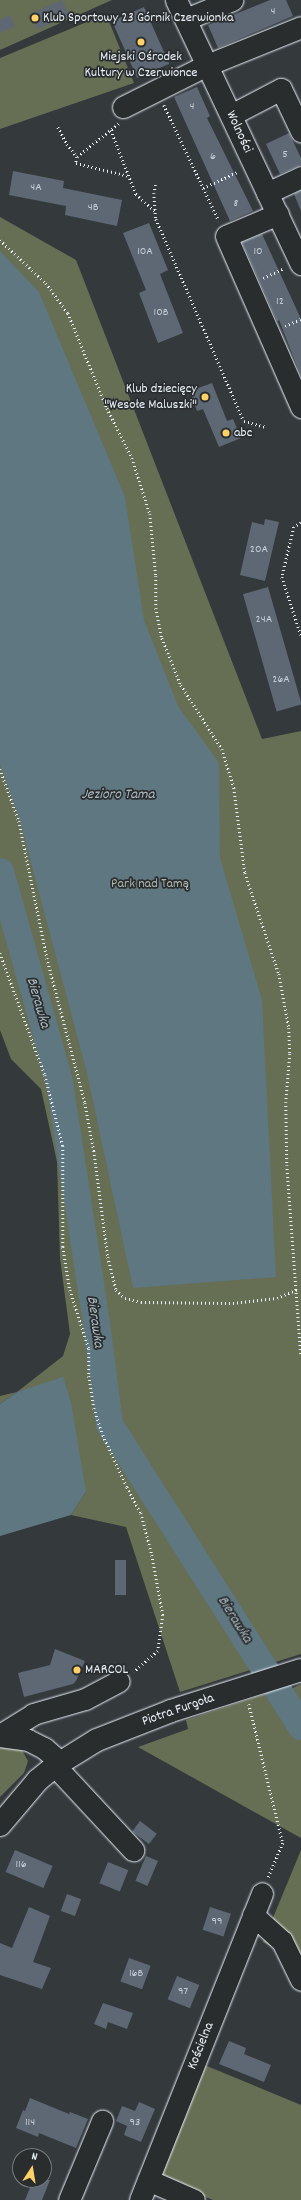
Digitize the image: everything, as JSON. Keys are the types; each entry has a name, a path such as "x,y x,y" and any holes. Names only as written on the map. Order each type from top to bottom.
{"main road":[{"name":"Piotra Furgoła","path":"0,1825 22,1797 58,1764 97,1740 171,1710 301,1670"}],"street":[{"name":"Wolności","path":"176,0 278,214 293,266"},
{"path":"186,19 232,0"},
{"path":"123,114 156,90 208,65 301,27"},
{"path":"231,115 281,89 301,131"},
{"path":"267,193 301,177"},
{"path":"278,214 226,236 248,286 295,375 301,407"},
{"path":"0,1736 33,1714 85,1699 119,1681"},
{"path":"0,1736 28,1740 44,1748 133,1850"},
{"name":"Kościelna","path":"140,2200 262,1893"},
{"path":"253,1915 282,1940 301,1980"},
{"path":"69,2200 102,2121"},
{"path":"148,2180 194,2200"}],"path":[{"path":"156,90 226,236"},
{"path":"123,114 111,130 77,157 76,163 129,176"},
{"path":"58,127 67,144 77,157"},
{"path":"111,130 136,194 156,212"},
{"path":"203,188 239,172"},
{"path":"156,185 156,219 244,421 266,427"},
{"path":"0,240 19,256 59,299 79,336 106,408 132,458 143,491 154,543 156,608 162,638 181,685 214,734 226,761 234,788 245,873 279,974 289,1028 290,1054 286,1102 287,1166 298,1289 301,1356"},
{"path":"248,286 293,266"},
{"path":"301,523 294,527 282,577 301,635"},
{"path":"0,769 19,821 47,958 85,1103 94,1151 108,1257 116,1290 125,1298 141,1302 233,1303 277,1298 298,1289"},
{"path":"0,953 45,1075 63,1146 63,1247 70,1290 89,1349 89,1376 94,1408 103,1435 141,1513 152,1555 163,1615 158,1651 126,1679 119,1681"},
{"path":"246,1687 283,1843 262,1893"}],"green space":[{"name":"Klub Sportowy 23 Górnik Czerwionka","path":"0,0 112,0 0,50"},
{"path":"106,14 134,83 0,129 0,58"},
{"name":"Park nad Tamą","path":"0,217 76,260 262,739 301,731 301,1654 180,1692 126,1527 71,1515 86,1492 17,1392 63,1356 70,1334 60,1258 57,1162 41,1089 11,1059 0,1030"},
{"path":"17,1392 0,1404 0,1396"},
{"path":"301,1684 301,1712 287,1691"},
{"path":"271,1692 301,1740 301,1838 138,1747 188,1729 186,1720"},
{"path":"0,1745 22,1750 28,1761 24,1773 0,1797"},
{"path":"301,1850 301,1962 263,1942"},
{"path":"202,2064 301,2105 301,2200 213,2200 159,2179"}],"water":[{"name":"Jezioro Tama","path":"0,251 39,292 125,497 144,620 178,706 219,763 220,858 262,1000 276,1277 133,1288 87,1073 20,821 0,764"},
{"path":"63,1377 71,1402 86,1492 71,1515 0,1536 0,1404 17,1392"}],"building":[{"path":"62,0 69,16 38,29 31,14"},
{"path":"270,0 286,0 293,16 218,48 208,25"},
{"name":"Miejski Ośrodek Kultury w Czerwionce","path":"144,7 169,64 137,78 112,21"},
{"path":"10,15 15,26 0,33 0,20"},
{"path":"197,87 210,116 207,118 253,211 230,221 174,97"},
{"path":"289,133 301,158 301,165 280,174 266,144"},
{"path":"13,171 64,181 63,188 122,200 117,226 65,215 66,206 9,195"},
{"path":"301,190 301,211 294,194"},
{"path":"149,223 168,270 160,274 183,333 158,343 139,293 146,290 123,233"},
{"path":"262,234 301,319 301,376 279,320 277,321 242,242"},
{"path":"212,383 227,421 233,419 241,438 219,447 203,409 197,411 190,391"},
{"path":"265,519 279,522 265,581 240,575 252,522 264,525"},
{"path":"268,587 301,702 301,704 277,711 243,594"},
{"path":"115,1560 126,1560 126,1595 115,1595"},
{"path":"55,1649 85,1661 76,1681 73,1684 24,1697 18,1673 50,1665"},
{"path":"140,1821 157,1834 149,1844 132,1831"},
{"path":"15,1850 53,1866 43,1888 6,1872"},
{"path":"146,1856 158,1861 147,1886 135,1881"},
{"path":"108,1862 128,1870 120,1892 99,1883"},
{"path":"67,1894 81,1899 75,1916 61,1911"},
{"path":"29,1907 50,1916 33,1962 51,1968 42,1989 0,1975 0,1943 12,1948"},
{"path":"210,1907 231,1914 224,1937 203,1930"},
{"path":"129,1958 151,1966 142,1989 120,1981"},
{"path":"177,1976 199,1985 190,2008 168,1999"},
{"path":"103,2003 133,2013 127,2029 108,2022 106,2029 94,2024"},
{"path":"229,2041 246,2048 244,2054 271,2065 264,2082 219,2064"},
{"path":"30,2098 69,2114 70,2112 88,2119 76,2148 39,2133 38,2137 16,2128 23,2110 25,2111"},
{"path":"139,2102 155,2109 141,2142 124,2135 127,2126 116,2121 122,2106 135,2111"},
{"path":"30,2188 47,2188 42,2200 25,2200"}],"waterway":[{"name":"Bierawka","path":"0,871 59,1081 96,1322 109,1424 301,1726"}],"place":[{"name":"Klub Sportowy 23 Górnik Czerwionka","path":"35,18"},
{"name":"Miejski Ośrodek Kultury w Czerwionce","path":"141,42"},
{"name":"Klub dziecięcy \"Wesołe Maluszki\"","path":"205,397"},
{"name":"abc","path":"226,433"},
{"name":"MARCOL","path":"77,1670"}]}
